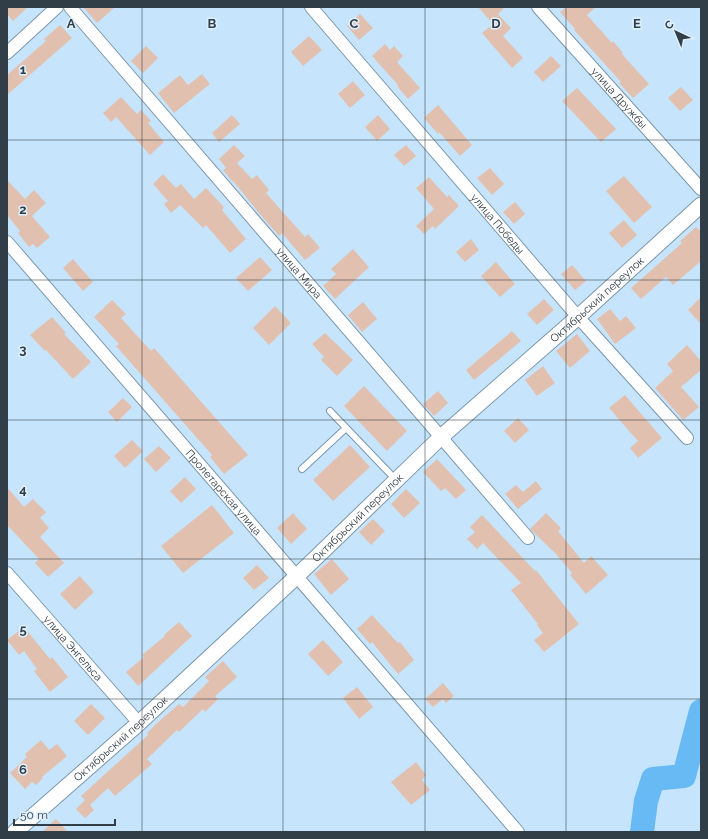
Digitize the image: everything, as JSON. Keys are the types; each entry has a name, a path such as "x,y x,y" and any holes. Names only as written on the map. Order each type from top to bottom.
{"street":[{"path":"7,53 57,7"},
{"name":"улица Мира","path":"70,7 528,538"},
{"name":"улица Победы","path":"311,7 578,316 687,438"},
{"name":"улица Дружбы","path":"538,7 701,189"},
{"name":"Октябрьский переулок","path":"15,832 139,723 297,576 440,437 578,316 701,204"},
{"name":"Пролетарская улица","path":"7,242 518,832"},
{"name":"улица Энгельса","path":"7,573 139,723"}],"lane":[{"path":"330,411 396,480"},
{"path":"302,469 346,428"}],"building":[{"path":"7,7 28,7 13,21 7,14"},
{"path":"83,7 115,7 97,23"},
{"path":"478,7 505,7 498,14 511,28 503,36 523,58 512,68 482,33 493,24"},
{"path":"566,7 596,7 587,15 612,43 613,41 623,53 622,54 649,84 633,98 619,83 621,82 574,30 575,29 560,12"},
{"path":"360,14 373,28 359,40 347,26"},
{"path":"60,25 72,38 7,95 7,75 46,41 44,39"},
{"path":"309,36 322,50 303,66 291,52"},
{"path":"385,44 390,50 394,46 403,56 397,62 420,88 408,99 397,86 398,85 372,56"},
{"path":"146,46 158,58 143,73 131,61"},
{"path":"551,56 561,66 543,82 534,72"},
{"path":"202,74 210,84 174,113 158,93 180,75 188,85"},
{"path":"353,81 365,95 350,108 338,94"},
{"path":"681,87 693,100 680,111 668,98"},
{"path":"577,88 616,129 601,142 562,101"},
{"path":"121,97 137,114 141,110 151,121 148,123 164,142 150,155 116,117 111,122 103,113"},
{"path":"438,105 472,145 460,156 439,132 438,134 424,118"},
{"path":"232,115 240,124 219,142 212,133"},
{"path":"378,115 390,129 377,141 365,127"},
{"path":"234,145 245,156 237,163 252,179 257,175 269,190 266,193 305,237 308,234 320,248 305,260 282,233 279,236 223,170 226,168 219,159"},
{"path":"406,145 416,156 404,166 394,155"},
{"path":"490,168 504,184 492,195 477,178"},
{"path":"163,174 176,188 181,184 194,199 206,188 224,207 222,210 246,239 230,253 206,225 203,228 180,205 171,213 164,204 168,201 153,184"},
{"path":"624,176 652,207 634,223 606,191"},
{"path":"429,177 447,197 449,195 459,206 435,229 433,226 424,234 416,226 434,209 416,188"},
{"path":"7,180 25,199 34,190 46,203 32,216 50,237 37,248 33,244 29,247 18,233 20,231 7,215"},
{"path":"515,202 525,214 514,224 503,212"},
{"path":"624,220 637,235 622,248 609,233"},
{"path":"696,227 701,232 701,261 673,285 666,277 641,299 631,288 682,243 680,241"},
{"path":"471,239 479,250 465,262 456,252"},
{"path":"353,249 369,267 335,299 323,286 336,274 331,269"},
{"path":"260,257 272,270 248,291 236,278"},
{"path":"73,259 93,282 83,291 63,268"},
{"path":"496,262 515,284 500,297 481,276"},
{"path":"572,265 586,281 575,290 561,274"},
{"path":"701,297 701,324 688,310"},
{"path":"544,299 554,310 537,325 527,314"},
{"path":"112,300 126,314 121,318 151,351 154,348 248,455 224,474 210,457 212,455 116,346 119,344 94,317"},
{"path":"363,302 377,319 362,332 348,315"},
{"path":"275,306 291,323 269,345 253,328"},
{"path":"610,309 620,321 626,316 636,328 615,344 597,319"},
{"path":"52,317 66,333 64,334 91,362 73,379 30,335"},
{"path":"512,331 521,341 474,380 466,370"},
{"path":"325,333 353,360 337,376 321,360 324,357 312,344"},
{"path":"577,334 590,351 570,368 556,351"},
{"path":"687,345 701,361 701,370 681,387 699,407 683,420 655,388 673,371 667,364"},
{"path":"543,366 555,383 537,396 525,380"},
{"path":"364,386 407,431 387,451 344,406"},
{"path":"438,391 448,403 434,416 423,404"},
{"path":"625,395 662,438 638,458 630,448 638,441 609,408"},
{"path":"123,398 132,407 117,422 108,412"},
{"path":"518,418 529,430 515,443 504,431"},
{"path":"132,440 143,451 125,468 114,456"},
{"path":"350,445 370,467 333,501 313,480"},
{"path":"159,446 171,458 156,472 144,459"},
{"path":"437,459 466,490 456,499 445,488 441,491 423,472"},
{"path":"185,477 196,489 181,503 170,491"},
{"path":"536,481 542,489 518,509 505,494 516,485 523,492"},
{"path":"7,487 24,507 33,499 46,512 40,518 49,528 40,537 64,563 48,577 35,563 39,559 7,525"},
{"path":"406,489 420,503 404,518 391,504"},
{"path":"212,505 234,533 183,573 161,546"},
{"path":"293,513 307,529 291,544 277,528"},
{"path":"546,513 561,528 558,531 584,563 591,556 608,575 586,594 570,575 572,573 555,553 530,529"},
{"path":"482,515 535,571 536,570 579,624 544,652 534,640 543,633 537,625 538,624 511,590 521,583 483,543 477,549 467,539 475,532 470,527"},
{"path":"373,519 385,531 371,545 359,532"},
{"path":"332,559 349,579 331,595 314,574"},
{"path":"257,565 269,578 254,590 243,578"},
{"path":"80,576 94,592 75,610 60,594"},
{"path":"372,615 398,643 400,642 414,660 398,674 372,642 370,644 357,629"},
{"path":"179,622 192,636 138,686 126,672 144,657 142,655"},
{"path":"24,627 50,659 52,657 68,677 50,692 34,671 37,669 24,651 19,655 7,640"},
{"path":"323,640 343,662 328,676 308,654"},
{"path":"223,661 237,677 215,696 218,699 205,712 203,709 179,732 177,730 147,759 152,764 115,796 108,788 90,805 94,810 85,818 76,809 85,800 81,796 148,735 147,733 156,724 179,704 183,707 209,681 205,677"},
{"path":"443,683 454,696 446,703 443,699 433,707 425,699"},
{"path":"357,687 373,707 359,719 343,698"},
{"path":"91,704 105,718 88,735 74,721"},
{"path":"41,740 49,750 57,744 67,756 42,777 43,778 36,785 32,782 25,789 10,773 27,757 25,754"},
{"path":"416,762 426,775 422,780 430,790 411,805 391,782"},
{"path":"56,819 68,832 42,832"}],"waterway":[{"path":"642,832 646,801 653,779 684,776 701,711"}]}
